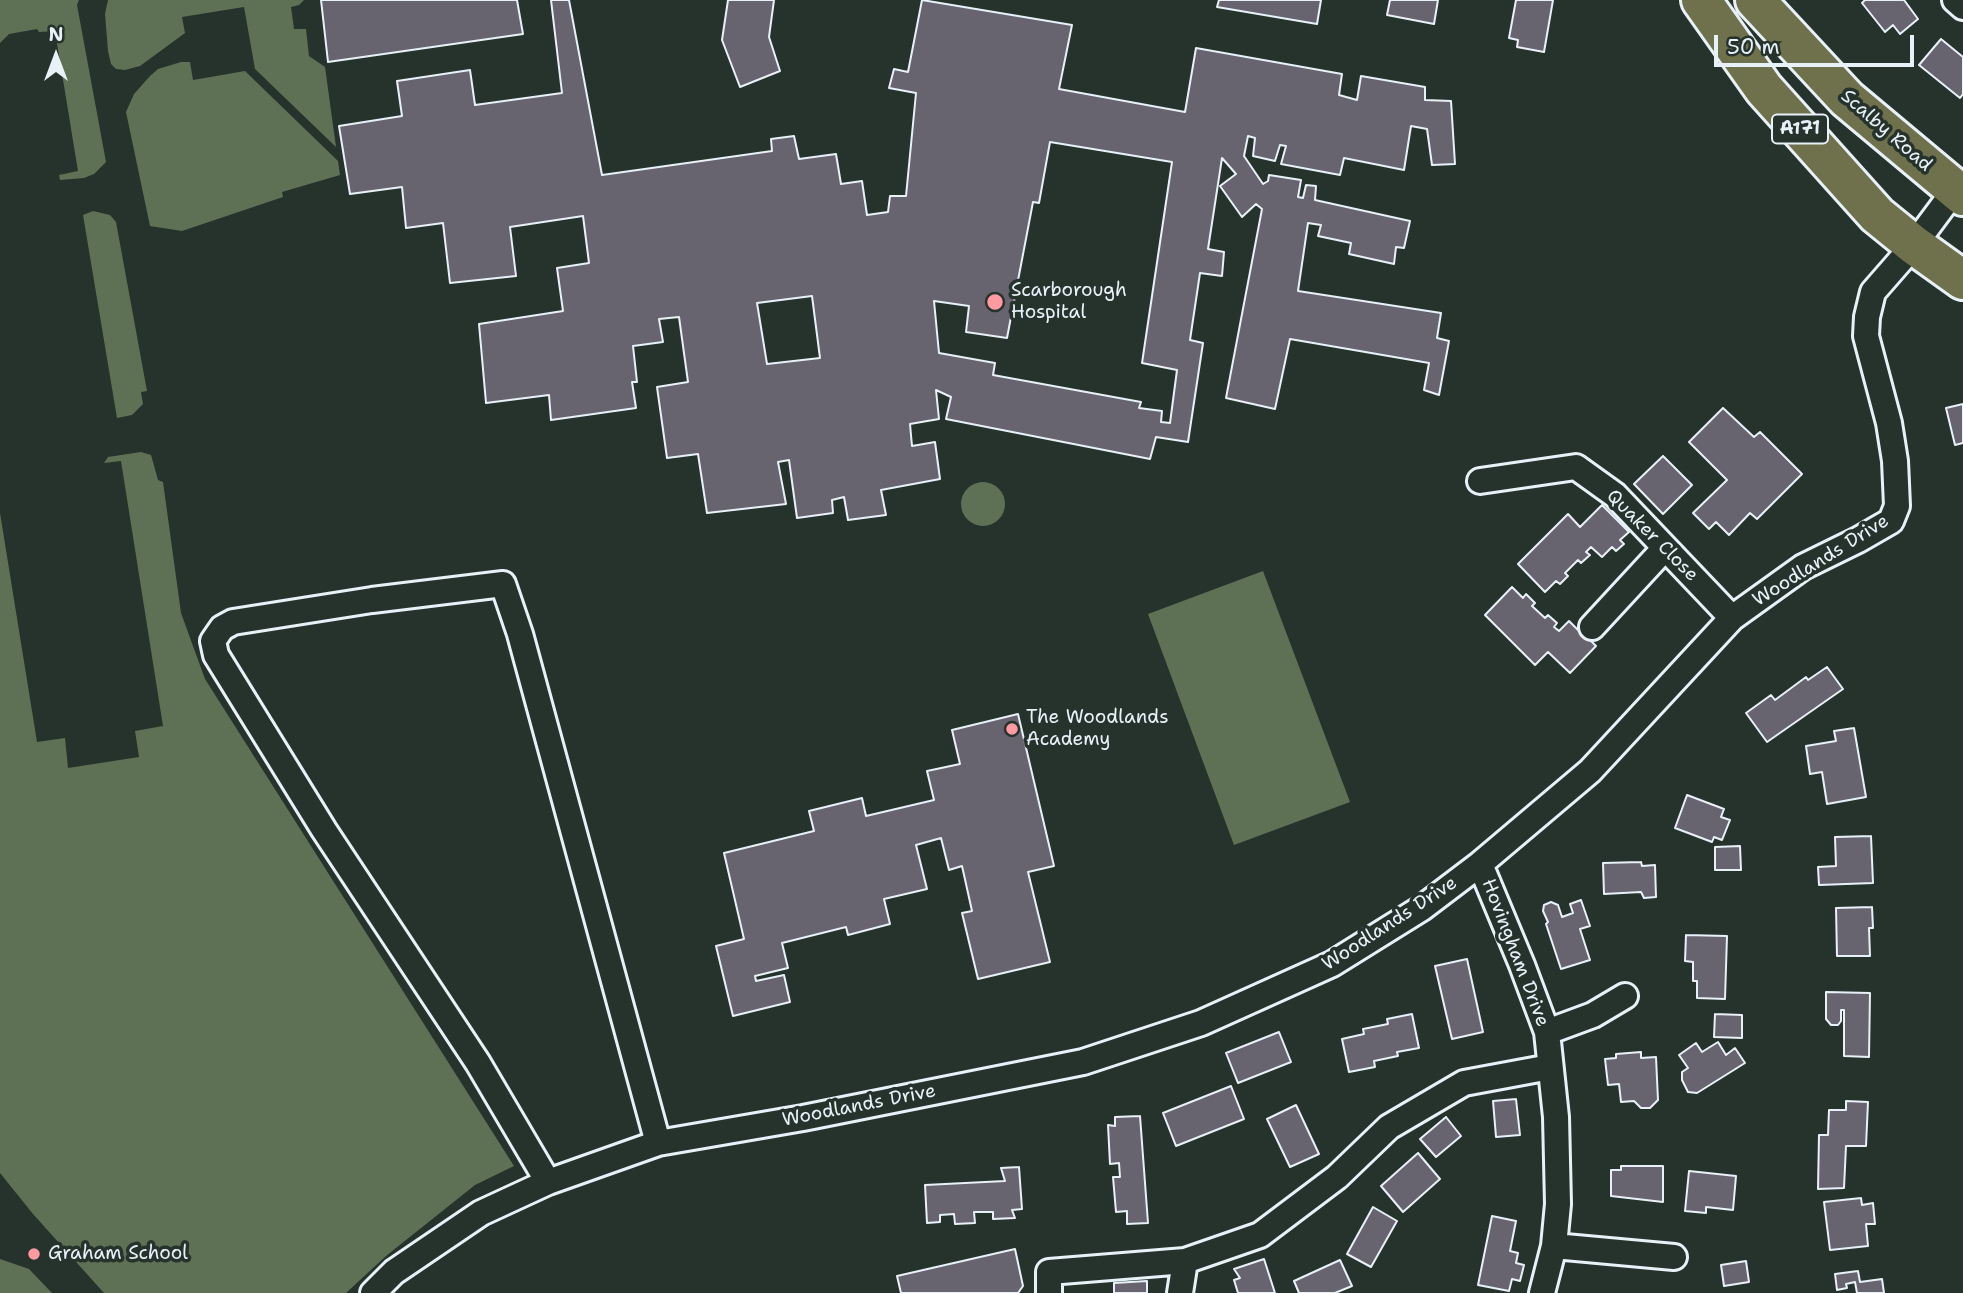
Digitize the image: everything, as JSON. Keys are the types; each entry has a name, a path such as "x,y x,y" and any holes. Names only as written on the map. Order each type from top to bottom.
{"highway":[{"name":"A171","path":"1701,0 1764,89 1877,215 1963,280"},
{"name":"Scalby Road","path":"1755,0 1847,99 1959,193"}],"street":[{"path":"1955,0 1963,7"},
{"name":"Woodlands Drive","path":"373,1293 394,1272 481,1213 548,1182 658,1143 803,1118 1083,1062 1200,1023 1332,964 1422,908 1480,864 1590,771 1732,618 1804,567 1891,521 1897,506 1895,461 1889,423 1866,336 1867,317 1873,292 1959,193"},
{"name":"Quaker Close","path":"1480,481 1576,467 1615,495 1732,618"},
{"path":"1592,626 1665,548"},
{"path":"548,1182 478,1063 324,830 216,655 213,641 222,628 251,618 503,584 520,634 658,1143"},
{"name":"Hovingham Drive","path":"1480,864 1547,1032 1556,1117 1558,1192 1553,1246 1542,1293"},
{"path":"1547,1032 1593,1015 1625,996"},
{"path":"1049,1293 1049,1272 1185,1261 1260,1235 1337,1177 1389,1127 1464,1083 1550,1067"},
{"path":"1553,1246 1674,1257"},
{"path":"1180,1293 1185,1261"}],"green space":[{"path":"0,0 79,0 77,5 106,162 94,174 84,178 60,180 59,175 78,171 55,31 39,32 37,29 9,34 0,43"},
{"path":"108,0 304,0 291,7 294,29 306,29 309,56 325,67 336,147 255,69 244,7 182,17 185,33 140,66 125,70 116,69 111,64 105,14"},
{"path":"190,62 193,80 245,71 338,161 340,175 282,192 283,197 182,231 150,226 126,112 134,94 150,76 158,69"},
{"path":"93,211 110,215 116,222 147,391 141,392 143,404 132,415 117,418 83,215"},
{"path":"141,452 151,455 158,480 163,482 181,613 205,679 514,1166 475,1185 386,1256 346,1293 104,1293 0,1173 0,513 37,742 65,738 68,768 139,757 135,731 163,726 121,461 104,463 108,457"},
{"path":"983,482 999,488 1005,504 999,520 983,526 967,520 961,504 967,488"},
{"path":"1263,571 1350,802 1234,845 1148,614"},
{"path":"0,1259 29,1269 52,1293 0,1293"}],"building":[{"path":"321,0 517,0 523,34 328,62"},
{"path":"551,0 569,0 602,175 772,151 771,139 794,136 799,159 836,154 841,184 862,181 867,215 888,212 890,196 906,196 916,93 889,88 894,69 908,72 922,0 1072,25 1059,89 1185,112 1196,48 1342,74 1339,95 1357,100 1361,76 1425,87 1425,100 1451,101 1455,164 1432,165 1427,129 1411,126 1404,170 1344,158 1340,175 1281,164 1286,146 1280,145 1275,161 1253,156 1255,138 1248,136 1244,156 1263,184 1268,181 1269,175 1301,180 1298,197 1303,198 1306,185 1316,186 1315,200 1410,221 1404,248 1396,247 1394,264 1349,254 1351,243 1318,236 1321,225 1308,223 1298,291 1441,313 1437,338 1449,341 1439,395 1424,390 1429,363 1290,339 1275,409 1226,398 1262,209 1256,204 1242,217 1220,186 1236,174 1222,158 1208,249 1224,252 1222,276 1200,273 1190,340 1203,343 1188,442 1156,437 1150,459 946,419 951,397 936,390 939,419 910,424 912,446 935,442 940,479 881,490 886,515 848,520 844,497 832,500 833,513 797,518 789,460 778,462 786,504 707,513 698,454 667,458 657,387 688,382 679,317 659,319 663,342 633,346 637,382 632,382 636,408 551,420 549,395 486,403 479,324 563,311 557,268 589,263 583,216 510,227 516,276 450,283 443,223 406,228 402,187 350,194 339,126 402,116 397,81 470,70 475,105 562,93","holes":["1050,142 1172,162 1142,363 1177,370 1170,423 1161,422 1162,411 1139,408 1141,402 993,375 995,363 939,353 934,301 969,306 966,332 1007,338 1033,202 1039,203","812,296 820,358 767,364 757,303"]},
{"path":"728,0 774,0 769,37 780,71 740,87 722,40"},
{"path":"1219,0 1321,0 1317,24 1217,7"},
{"path":"1390,0 1438,0 1434,24 1387,15"},
{"path":"1516,0 1553,0 1544,52 1517,47 1518,40 1509,38"},
{"path":"1865,0 1904,0 1918,19 1900,34 1893,25 1885,32 1862,3"},
{"path":"1941,39 1963,57 1963,94 1960,98 1919,65"},
{"path":"1963,404 1963,443 1955,445 1946,408"},
{"path":"1723,408 1754,437 1760,432 1802,474 1757,519 1750,513 1729,535 1716,522 1709,529 1693,513 1727,480 1689,442"},
{"path":"1663,456 1692,485 1663,514 1634,484"},
{"path":"1602,505 1629,532 1620,540 1624,544 1616,551 1612,547 1602,557 1591,547 1586,552 1590,555 1581,563 1578,560 1565,573 1568,576 1560,584 1556,581 1545,592 1518,564 1568,514 1580,527"},
{"path":"1512,587 1523,598 1526,594 1535,603 1532,606 1545,618 1548,615 1557,623 1554,627 1559,631 1569,621 1579,631 1583,627 1596,646 1570,673 1548,652 1535,665 1485,615"},
{"path":"1827,667 1843,689 1767,742 1746,713 1771,695 1775,700 1806,677 1808,680"},
{"path":"1018,714 1054,866 1028,872 1050,962 978,979 962,913 972,911 962,866 949,870 941,838 916,845 927,889 884,899 890,924 848,935 846,927 782,943 788,968 755,976 756,981 784,975 790,1002 733,1016 716,946 744,939 724,853 814,831 809,811 862,798 866,816 934,800 927,771 960,764 952,730"},
{"path":"1854,728 1866,797 1827,804 1822,772 1810,774 1806,746 1836,741 1834,731"},
{"path":"1687,795 1724,809 1721,817 1730,820 1722,840 1714,837 1712,842 1675,828"},
{"path":"1871,836 1873,883 1819,885 1818,867 1836,866 1835,837"},
{"path":"1740,846 1741,870 1715,870 1715,847"},
{"path":"1641,862 1642,866 1655,865 1656,897 1644,898 1641,892 1604,894 1603,863"},
{"path":"1581,900 1590,926 1580,929 1590,960 1561,969 1546,924 1548,922 1543,911 1544,905 1551,902 1558,905 1562,917 1573,913 1570,904"},
{"path":"1872,907 1873,928 1869,928 1870,956 1837,956 1836,908"},
{"path":"1686,935 1727,936 1725,999 1697,998 1693,962 1685,961"},
{"path":"1467,959 1483,1032 1452,1039 1435,966"},
{"path":"1826,992 1870,993 1869,1057 1844,1056 1844,1010 1841,1010 1841,1021 1838,1025 1831,1025 1826,1019"},
{"path":"1412,1014 1419,1048 1397,1052 1398,1056 1374,1061 1375,1067 1349,1072 1342,1039 1364,1034 1363,1029 1388,1024 1387,1019"},
{"path":"1715,1014 1742,1015 1742,1038 1714,1037"},
{"path":"1279,1032 1291,1062 1238,1083 1226,1053"},
{"path":"1718,1042 1726,1055 1735,1048 1745,1063 1697,1093 1688,1092 1682,1080 1682,1072 1688,1068 1679,1055 1696,1043 1702,1052"},
{"path":"1641,1052 1641,1058 1656,1057 1658,1100 1650,1108 1641,1108 1634,1101 1621,1102 1619,1084 1608,1085 1605,1059 1616,1058 1616,1054"},
{"path":"1231,1086 1244,1119 1176,1146 1163,1113"},
{"path":"1516,1099 1520,1135 1496,1137 1493,1101"},
{"path":"1846,1101 1868,1102 1866,1146 1846,1146 1844,1188 1818,1189 1819,1135 1828,1135 1829,1110 1846,1110"},
{"path":"1296,1105 1319,1154 1290,1167 1267,1119"},
{"path":"1140,1116 1148,1223 1127,1224 1127,1211 1116,1212 1113,1177 1120,1177 1119,1163 1110,1164 1108,1125 1115,1126 1115,1117"},
{"path":"1446,1117 1461,1136 1436,1157 1420,1139"},
{"path":"1418,1153 1440,1179 1403,1212 1381,1186"},
{"path":"1621,1166 1663,1166 1663,1202 1611,1196 1611,1170 1621,1170"},
{"path":"1019,1167 1022,1209 1012,1210 1015,1218 993,1219 993,1212 974,1212 975,1223 955,1224 954,1214 940,1215 940,1222 927,1223 925,1185 1005,1181 1001,1168"},
{"path":"1689,1171 1736,1176 1733,1210 1706,1207 1706,1213 1685,1211"},
{"path":"1861,1198 1862,1205 1873,1203 1875,1224 1866,1224 1868,1246 1830,1250 1824,1202"},
{"path":"1373,1207 1397,1221 1371,1267 1347,1254"},
{"path":"1492,1216 1516,1221 1510,1251 1518,1253 1516,1263 1524,1265 1520,1281 1512,1279 1509,1291 1478,1285"},
{"path":"1015,1249 1023,1286 1018,1293 901,1293 897,1276"},
{"path":"1264,1259 1275,1293 1238,1293 1234,1280 1240,1278 1234,1269"},
{"path":"1340,1260 1352,1286 1335,1293 1299,1293 1294,1281"},
{"path":"1746,1261 1749,1282 1724,1286 1721,1265"},
{"path":"1858,1271 1860,1282 1882,1279 1884,1293 1857,1293 1855,1282 1846,1284 1847,1288 1837,1290 1835,1274"},
{"path":"1147,1281 1147,1293 1114,1293 1114,1283"}],"place":[{"name":"Scarborough Hospital","path":"995,302"},
{"name":"The Woodlands Academy","path":"1012,729"},
{"name":"Graham School","path":"34,1254"}]}
